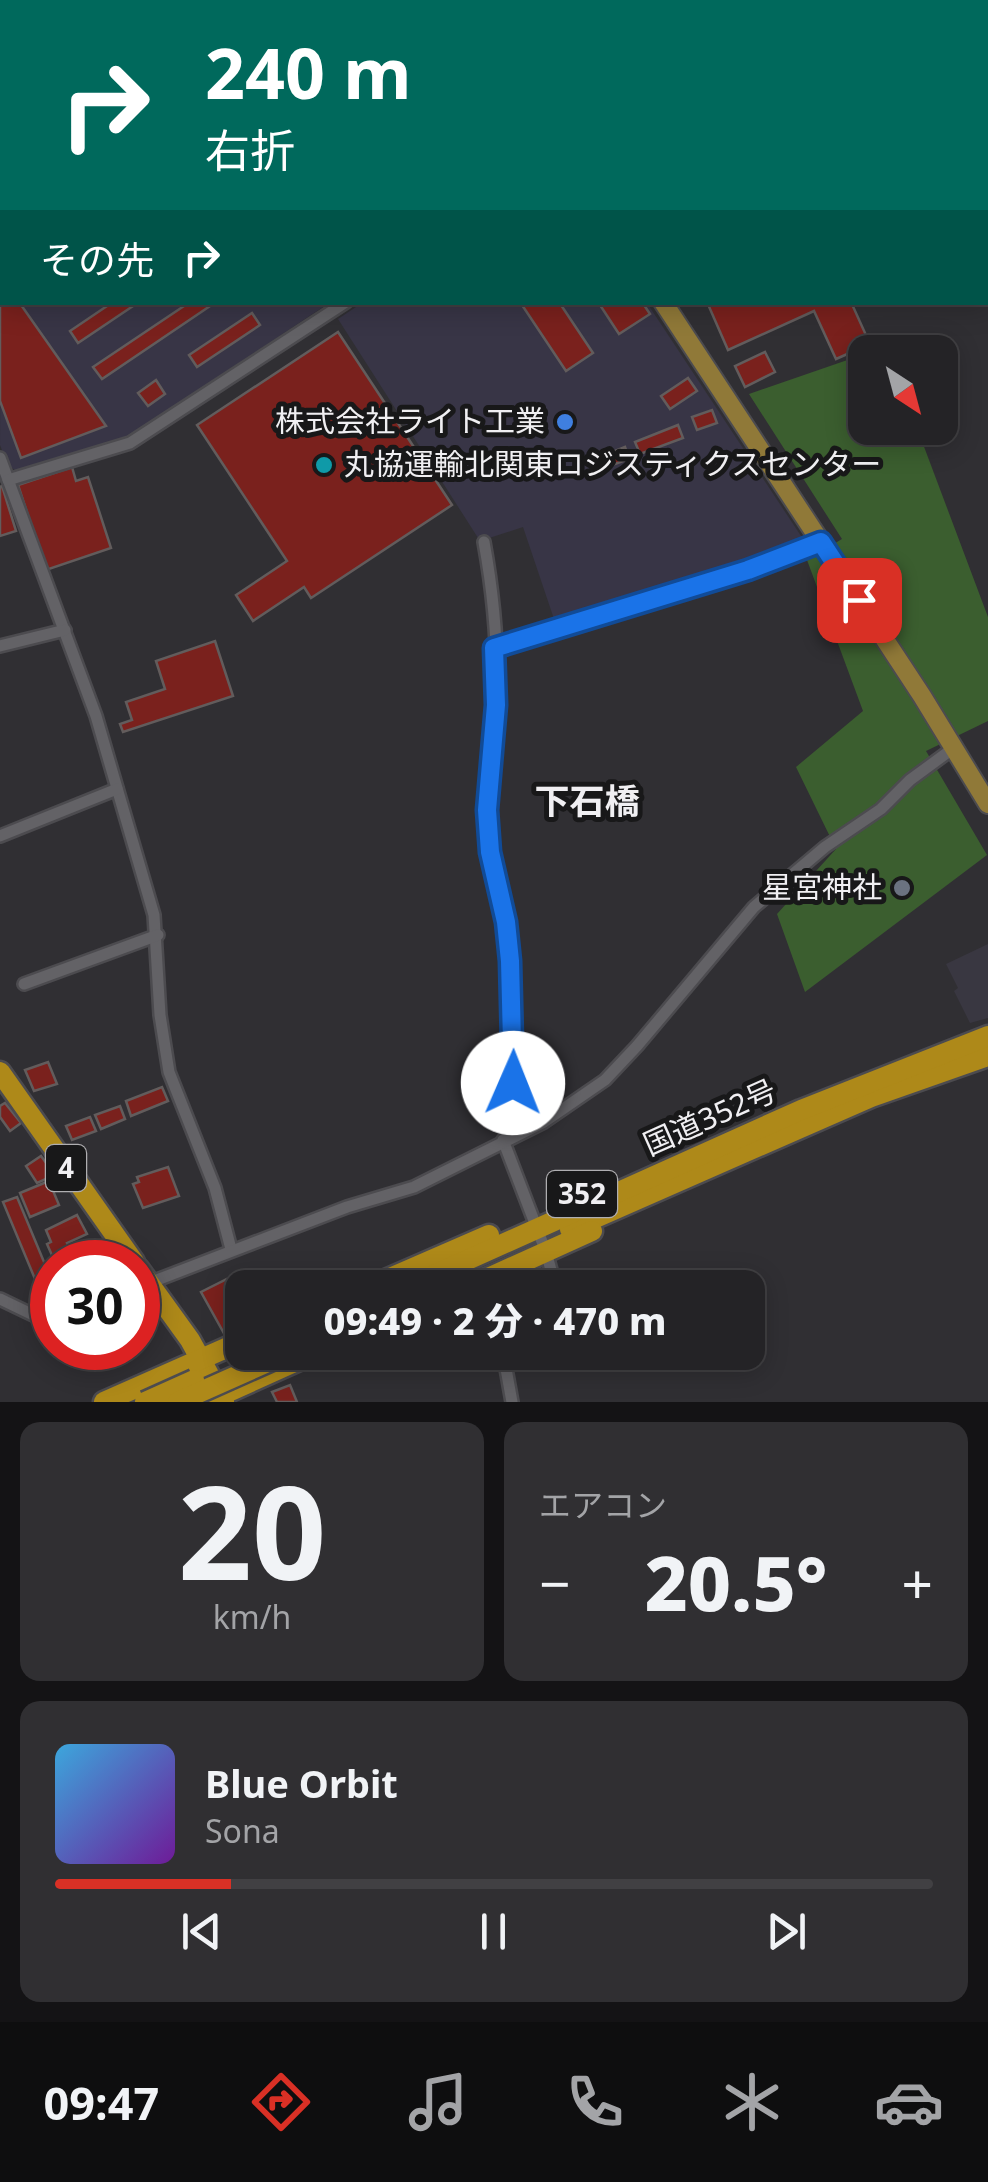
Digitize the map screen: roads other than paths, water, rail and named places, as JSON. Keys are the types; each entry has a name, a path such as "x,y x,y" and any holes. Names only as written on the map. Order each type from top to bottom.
{"highway":[{"name":"国道352号","path":"805,1117 988,1036"},
{"name":"国道352号","path":"868,1090 988,1056"},
{"name":"4","path":"0,1072 115,1240"},
{"name":"352","path":"425,1270 711,1177 805,1117"},
{"name":"352","path":"472,1270 706,1139 805,1117"},
{"name":"352","path":"450,1270 539,1235"},
{"name":"352","path":"491,1270 539,1235"},
{"name":"4","path":"160,1303 202,1358 217,1400"},
{"path":"104,1402 225,1348"},
{"path":"145,1402 225,1366"},
{"path":"178,1402 250,1370"},
{"path":"217,1400 280,1370"}],"main road":[{"path":"665,305 955,747 988,804"}],"street":[{"path":"8,480 130,442 341,305"},
{"path":"0,458 96,716 158,935 160,1015 169,1072 215,1188 232,1249"},
{"path":"484,542 494,596 496,705 487,810 490,852 506,922 514,1056 507,1138 550,1270"},
{"path":"494,648 748,570 821,542"},
{"path":"0,646 65,630"},
{"path":"160,1274 414,1187 544,1122 605,1080 754,907 826,847 881,810 910,780 955,747"},
{"path":"0,836 117,789"},
{"path":"24,984 158,935"},
{"path":"0,1299 30,1313"},
{"path":"506,1370 512,1402"}],"place":[{"name":"株式会社ライト工業","path":"565,422"},
{"name":"丸協運輸北関東ロジスティクスセンター","path":"324,465"},
{"name":"星宮神社","path":"902,888"}],"district":[{"name":"下石橋","path":"587,802"}]}
